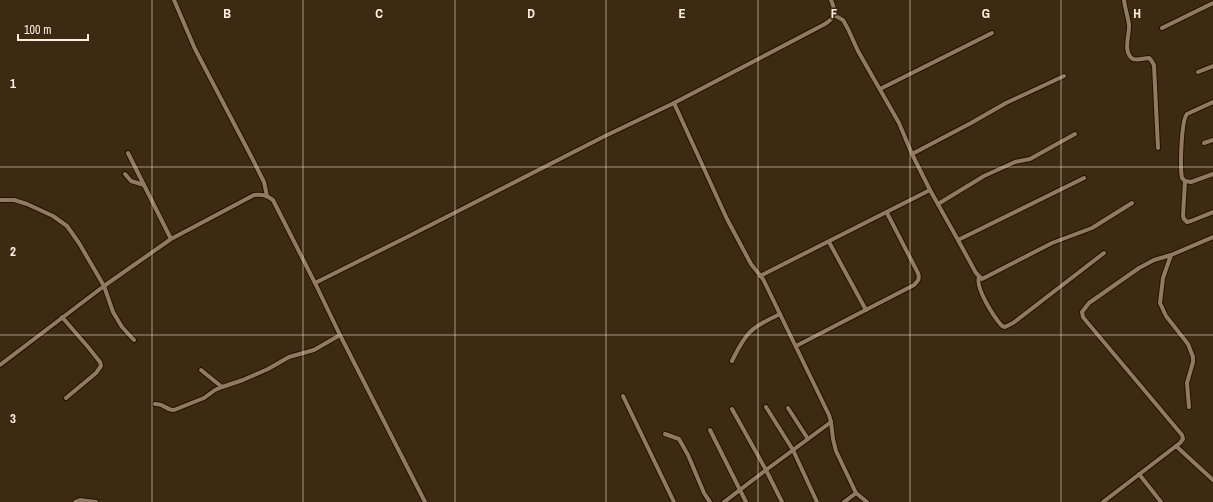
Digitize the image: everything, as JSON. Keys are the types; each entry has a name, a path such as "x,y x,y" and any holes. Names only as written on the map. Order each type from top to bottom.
{"street":[{"path":"174,0 195,49 264,182 267,196"},
{"path":"315,283 411,236 605,136 674,103 825,24 830,21 834,15 831,0"},
{"path":"1124,0 1130,27 1127,37 1127,47 1130,56 1136,60 1149,58 1152,60 1154,65 1158,148"},
{"path":"1162,28 1213,4"},
{"path":"834,15 843,20 858,51 899,123 912,154 930,190 978,277 977,282 987,305 1002,326 1006,327 1013,323 1104,253"},
{"path":"880,89 992,33"},
{"path":"1198,72 1213,66"},
{"path":"912,154 1006,103 1064,76"},
{"path":"1213,102 1187,114 1184,117 1181,135 1181,174 1185,181 1184,220 1187,222 1192,221 1213,212"},
{"path":"674,103 727,219 780,314 829,415 832,422 833,439 836,452 856,493 867,502"},
{"path":"938,204 984,176 1015,162 1030,159 1075,134"},
{"path":"1204,144 1213,140"},
{"path":"128,153 172,240"},
{"path":"125,174 131,180 144,185"},
{"path":"1185,181 1190,182 1213,174"},
{"path":"958,240 1084,178"},
{"path":"760,276 930,190"},
{"path":"0,365 104,286 172,240 254,195 262,194 273,200 277,207 425,502"},
{"path":"0,200 14,200 27,204 53,216 67,226 79,243 104,286 113,312 122,327 134,340"},
{"path":"978,277 982,279 985,278 1052,243 1092,228 1132,203"},
{"path":"796,346 918,282 918,273 887,213"},
{"path":"1103,502 1183,439 1083,317 1082,312 1089,303 1139,268 1154,260 1171,255 1213,237"},
{"path":"829,242 866,310"},
{"path":"1171,255 1163,278 1160,303 1166,316 1188,344 1193,357 1187,383 1189,407"},
{"path":"732,361 741,343 750,332 759,325 780,314"},
{"path":"62,317 102,366 96,373 66,398"},
{"path":"155,404 163,404 169,410 174,410 204,398 215,390 268,369 290,357 314,350 340,335"},
{"path":"201,370 222,387"},
{"path":"623,396 674,502"},
{"path":"766,407 793,450 817,502"},
{"path":"788,408 808,439"},
{"path":"732,409 782,502"},
{"path":"724,502 832,422"},
{"path":"710,430 746,502"},
{"path":"665,434 679,439 688,455 704,493 710,502"},
{"path":"1176,446 1213,480"},
{"path":"1139,474 1161,502"},
{"path":"844,502 856,493"},
{"path":"75,502 80,500 96,502"}]}
